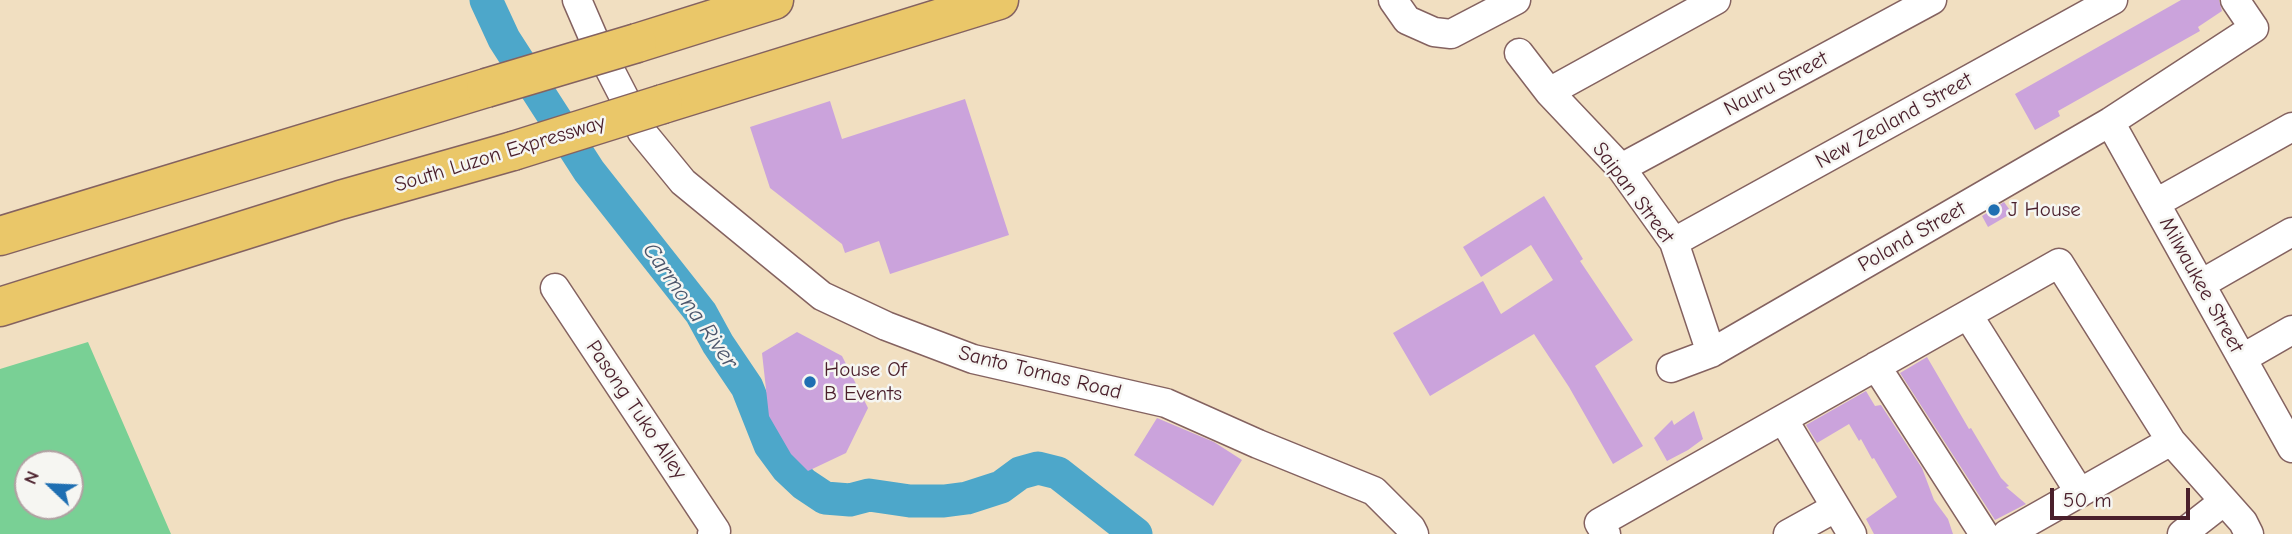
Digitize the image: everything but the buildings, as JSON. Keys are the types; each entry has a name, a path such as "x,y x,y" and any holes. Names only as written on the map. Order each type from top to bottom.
{"highway":[{"path":"0,236 774,0"},
{"name":"South Luzon Expressway","path":"0,307 340,200 513,151 999,0"}],"street":[{"name":"Santo Tomas Road","path":"577,0 642,132 683,182 822,296 886,326 973,359 1166,403 1374,491 1411,527 1414,534"},
{"path":"1393,0 1407,20 1434,32 1451,34 1516,0"},
{"path":"1549,92 1716,0"},
{"name":"Nauru Street","path":"1620,169 1932,0"},
{"name":"New Zealand Street","path":"1674,242 2113,0"},
{"name":"Poland Street","path":"1671,368 1711,353 2110,122 2254,28 2235,0"},
{"name":"Saipan Street","path":"1519,53 1549,92 1620,169 1674,242 1711,353"},
{"name":"Milwaukee Street","path":"2110,122 2290,439"},
{"path":"2155,203 2292,127"},
{"path":"2202,284 2292,232"},
{"path":"1606,534 1599,523 2059,263 2171,441 2242,522 2249,534"},
{"name":"Pasong Tuko Alley","path":"555,288 716,533"},
{"path":"1968,315 2080,493"},
{"path":"2243,358 2292,330"},
{"path":"1876,366 1984,534"},
{"path":"1783,419 1852,534"},
{"path":"2007,534 2171,441"},
{"path":"2182,534 2223,502"},
{"path":"1788,534 1835,508"}],"green space":[{"path":"88,342 171,534 0,534 0,369"}],"waterway":[{"name":"Carmona River","path":"486,0 504,39 589,171 701,313 747,387 770,445 787,468 804,484 825,498 850,500 869,495 910,501 944,501 967,498 1001,487 1020,473 1038,468 1058,473 1136,534"}],"place":[{"name":"J House","path":"1994,210"},
{"name":"House Of B Events","path":"810,382"}]}
